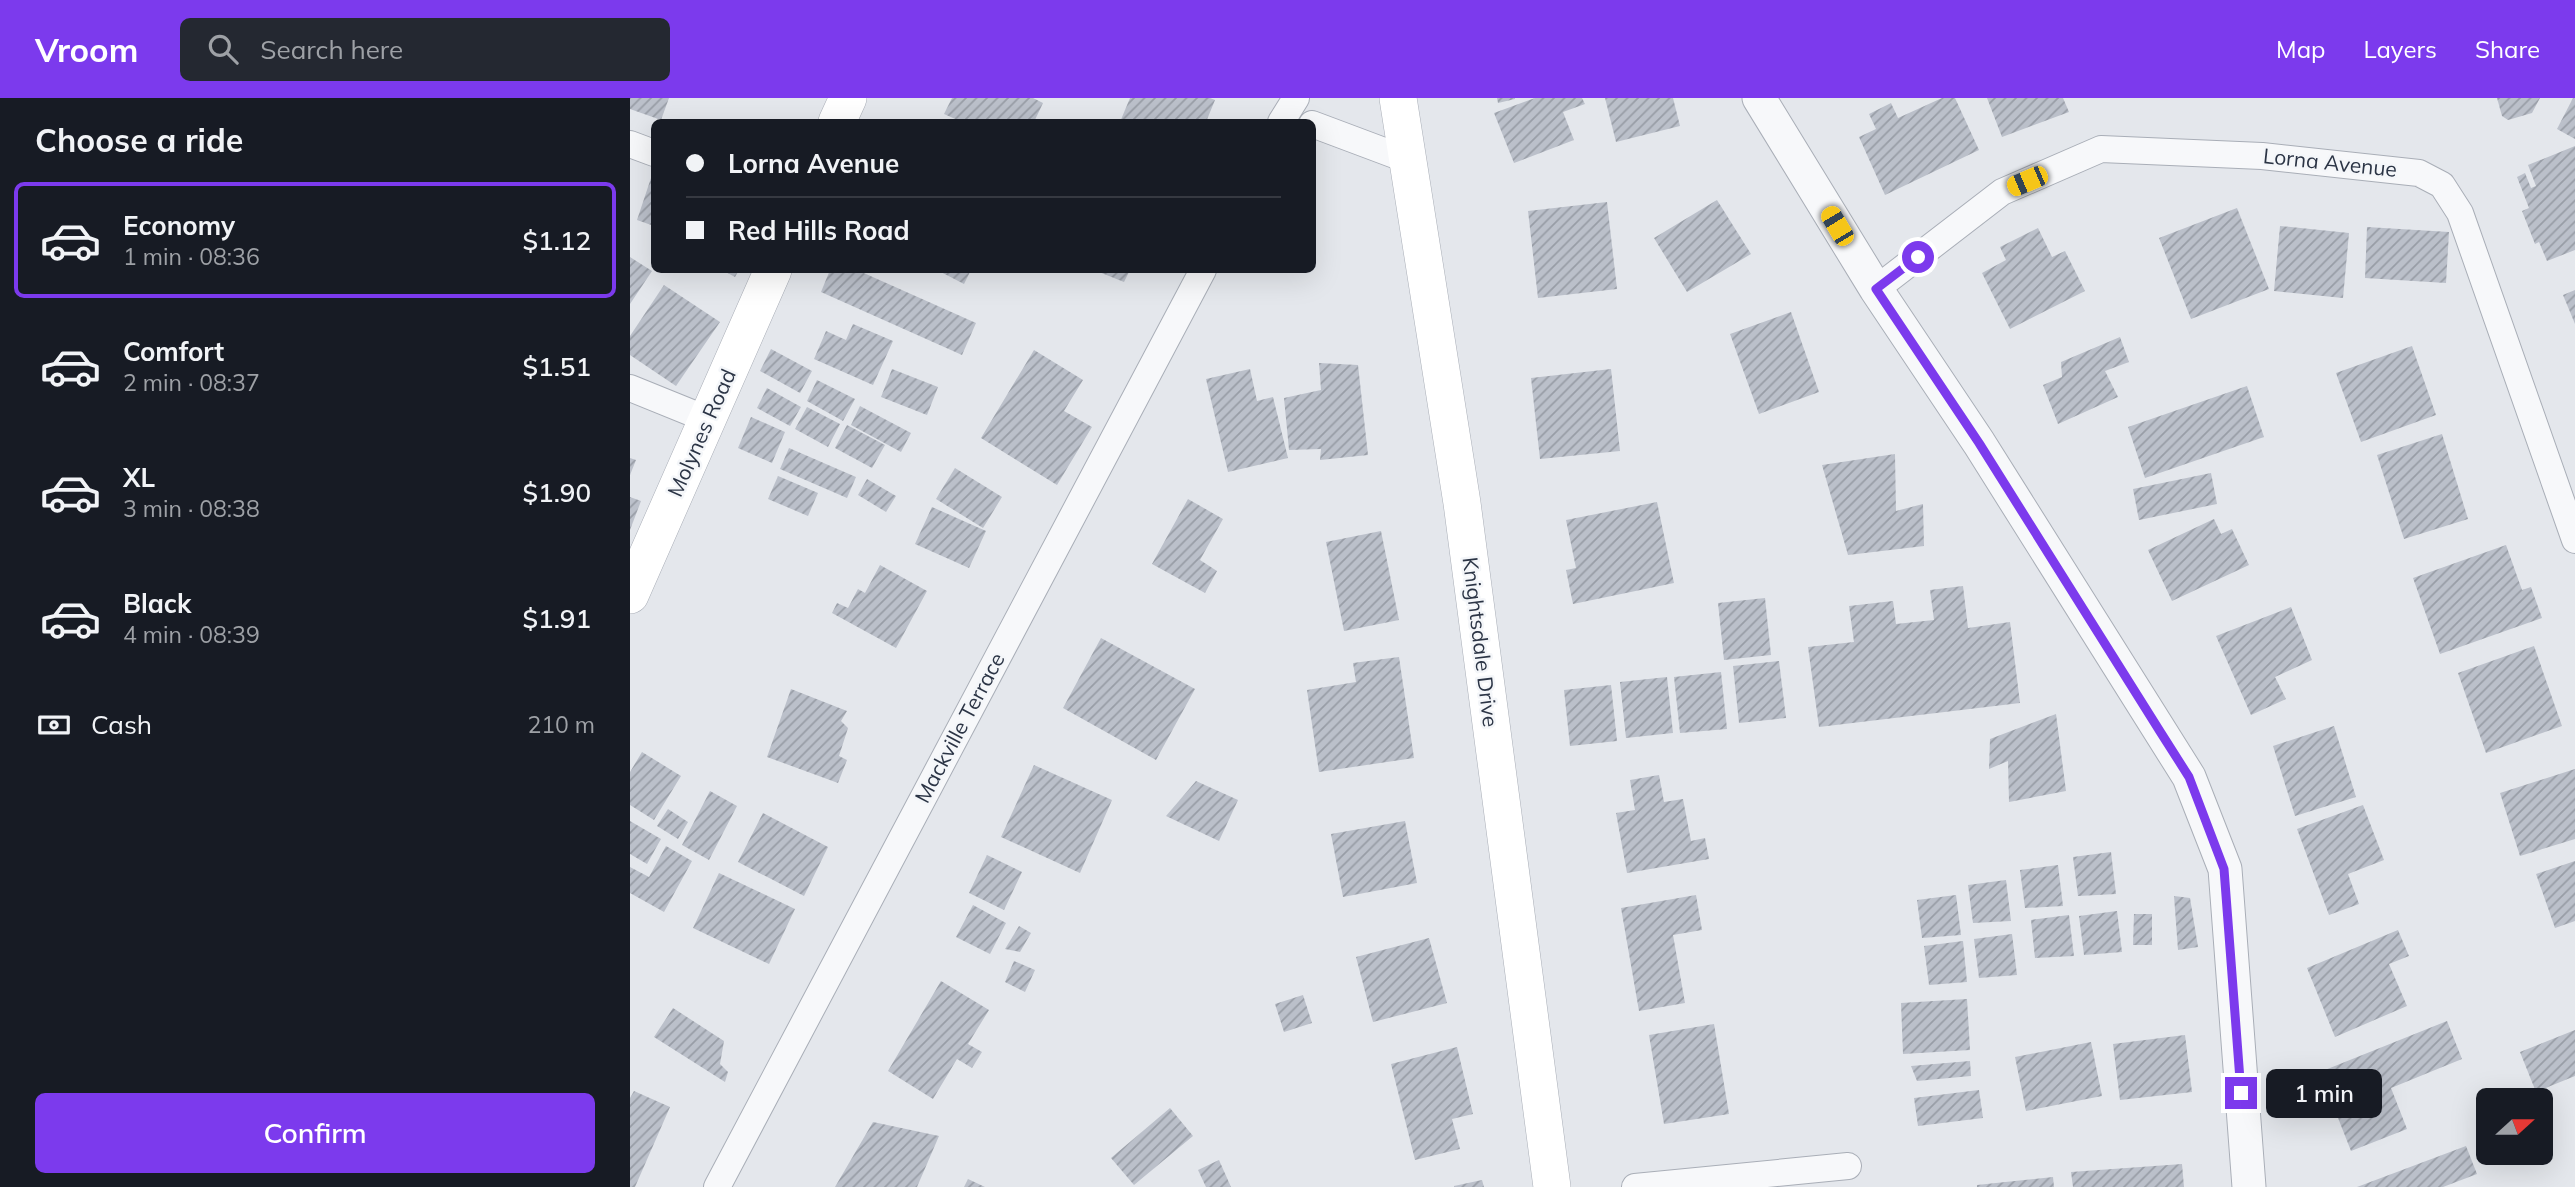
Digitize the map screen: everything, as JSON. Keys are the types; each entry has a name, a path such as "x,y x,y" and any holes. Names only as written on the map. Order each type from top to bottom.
{"main road":[{"path":"838,119 848,98"},
{"name":"Knightsdale Drive","path":"1398,98 1462,503 1552,1187"},
{"name":"Molynes Road","path":"630,595 772,273"}],"street":[{"path":"1759,98 1876,289 1979,443 2189,777 2224,869 2249,1187"},
{"path":"1316,124 1408,160"},
{"path":"630,144 651,152"},
{"name":"Lorna Avenue","path":"1876,289 2002,192 2101,149 2262,156 2419,173 2442,185 2460,213 2575,540"},
{"name":"Mackville Terrace","path":"717,1187 1201,273"},
{"path":"630,388 709,420"},
{"path":"1635,1187 1848,1166"}],"building":[{"path":"630,98 669,98 661,119 630,109"},
{"path":"952,98 1033,98 1043,103 1035,119 955,119 944,114"},
{"path":"1130,98 1215,100 1207,119 1121,119"},
{"path":"1497,98 1515,98 1515,99 1498,103"},
{"path":"1535,98 1582,98 1585,104 1563,112 1574,140 1514,163 1494,113"},
{"path":"1605,98 1673,98 1680,126 1616,142"},
{"path":"1942,98 1955,98 1979,150 1885,195 1859,137 1876,129 1869,114 1891,103 1898,118"},
{"path":"1987,98 2063,98 2069,112 2002,137"},
{"path":"2497,98 2540,98 2532,113 2508,120 2502,116"},
{"path":"2575,98 2575,139 2557,129"},
{"path":"2575,146 2575,250 2547,261 2539,242 2535,244 2522,211 2529,208 2517,177 2525,173 2531,188 2536,186 2528,165"},
{"path":"651,178 651,225 637,220"},
{"path":"1717,200 1751,254 1687,292 1654,238"},
{"path":"1607,202 1617,289 1538,298 1528,211"},
{"path":"2237,208 2269,289 2191,319 2159,238"},
{"path":"2280,226 2349,233 2343,298 2274,291"},
{"path":"2367,227 2449,232 2446,283 2365,278"},
{"path":"2038,228 2052,257 2065,251 2085,291 2010,329 1982,273 2006,260 2000,247"},
{"path":"630,257 651,272 630,304"},
{"path":"829,273 864,273 976,323 962,355 821,292"},
{"path":"943,273 970,273 964,284"},
{"path":"1102,273 1128,273 1124,282"},
{"path":"664,285 720,322 676,386 630,355 630,336"},
{"path":"2575,290 2575,324 2563,295"},
{"path":"1791,312 1819,392 1759,414 1730,334"},
{"path":"853,324 893,341 873,385 814,359 826,331 846,340"},
{"path":"2120,337 2129,362 2105,371 2118,397 2058,424 2043,385 2062,377 2061,362"},
{"path":"2412,346 2436,415 2361,442 2336,373"},
{"path":"771,349 812,371 800,393 760,371"},
{"path":"1034,350 1083,380 1064,411 1092,427 1057,485 981,438"},
{"path":"1319,363 1358,365 1368,455 1320,460 1321,449 1289,450 1284,398 1321,390"},
{"path":"892,369 938,387 927,415 881,397"},
{"path":"1250,369 1257,401 1273,397 1288,458 1228,472 1206,379"},
{"path":"1611,369 1620,451 1540,459 1531,378"},
{"path":"817,380 855,399 843,421 807,401"},
{"path":"2247,386 2264,437 2145,478 2128,427"},
{"path":"767,388 801,407 790,426 757,408"},
{"path":"860,406 911,433 901,452 851,425"},
{"path":"807,407 840,424 828,447 795,429"},
{"path":"751,417 785,432 772,463 738,448"},
{"path":"847,425 885,445 872,468 835,448"},
{"path":"2442,434 2468,519 2404,539 2377,455"},
{"path":"789,448 856,477 847,498 780,469"},
{"path":"1895,454 1896,511 1923,504 1924,546 1848,555 1822,465"},
{"path":"630,458 636,460 630,475"},
{"path":"955,468 1002,497 983,528 936,499"},
{"path":"2211,473 2217,504 2139,520 2133,489"},
{"path":"778,476 818,493 808,516 768,499"},
{"path":"867,479 896,496 886,512 858,495"},
{"path":"630,497 641,501 630,530"},
{"path":"1188,499 1223,519 1200,560 1217,571 1205,593 1152,564"},
{"path":"1657,502 1674,583 1573,604 1566,570 1576,568 1566,520"},
{"path":"932,507 986,531 969,568 915,544"},
{"path":"2214,519 2221,534 2232,529 2249,565 2172,601 2148,550"},
{"path":"1381,531 1399,620 1344,631 1326,542"},
{"path":"2506,545 2522,590 2531,587 2542,618 2440,654 2413,578"},
{"path":"880,565 927,591 896,648 832,613 837,603 848,608 858,589 865,593"},
{"path":"1963,586 1968,628 2010,622 2020,703 1819,727 1808,647 1854,642 1849,606 1893,601 1896,624 1934,620 1930,590"},
{"path":"1765,598 1771,655 1724,660 1718,603"},
{"path":"2291,607 2312,660 2275,677 2286,699 2251,715 2216,636"},
{"path":"1101,638 1195,689 1156,760 1063,708"},
{"path":"2534,646 2562,726 2486,753 2458,673"},
{"path":"1399,657 1414,758 1319,772 1307,690 1356,682 1353,663"},
{"path":"1779,661 1786,718 1739,723 1733,666"},
{"path":"1721,672 1727,729 1680,733 1674,677"},
{"path":"1667,677 1673,733 1626,738 1620,682"},
{"path":"1611,685 1617,741 1570,746 1564,690"},
{"path":"791,689 847,711 841,721 848,728 839,756 847,760 838,783 767,757"},
{"path":"2056,714 2066,791 2009,802 2008,761 1989,769 1990,739"},
{"path":"2334,726 2356,797 2295,816 2273,746"},
{"path":"642,752 681,776 654,820 630,805 630,772"},
{"path":"1034,765 1112,800 1080,873 1001,837"},
{"path":"2575,769 2575,839 2520,856 2500,793"},
{"path":"1659,775 1664,802 1683,799 1691,841 1705,838 1709,859 1627,873 1616,813 1635,810 1630,780"},
{"path":"1196,781 1238,800 1219,841 1166,816"},
{"path":"710,791 737,806 709,860 682,845"},
{"path":"2363,805 2384,860 2348,874 2359,904 2329,915 2297,829"},
{"path":"668,809 688,822 678,839 657,826"},
{"path":"763,813 828,847 804,896 738,862"},
{"path":"630,821 661,839 647,864 630,854"},
{"path":"1405,821 1417,883 1343,897 1331,834"},
{"path":"666,846 692,861 664,912 630,893 630,867 649,877"},
{"path":"2111,852 2116,894 2078,896 2073,857"},
{"path":"987,855 1022,872 1004,910 969,893"},
{"path":"2575,861 2575,921 2555,928 2536,874"},
{"path":"2058,865 2063,906 2025,908 2020,870"},
{"path":"719,873 795,909 769,964 693,928"},
{"path":"2006,880 2011,921 1973,923 1968,885"},
{"path":"1696,895 1702,930 1673,935 1685,1003 1639,1011 1621,908"},
{"path":"1956,895 1961,935 1922,938 1917,900"},
{"path":"2174,896 2190,898 2198,947 2178,950"},
{"path":"973,905 1006,923 990,954 956,937"},
{"path":"2117,911 2122,952 2084,955 2079,916"},
{"path":"2134,914 2152,914 2152,945 2133,945"},
{"path":"2069,915 2074,956 2035,958 2031,920"},
{"path":"1019,926 1031,933 1020,952 1005,949"},
{"path":"2398,930 2409,956 2389,964 2407,1006 2335,1037 2307,968"},
{"path":"2012,934 2017,975 1979,978 1974,939"},
{"path":"1429,938 1447,1003 1373,1022 1356,957"},
{"path":"1963,941 1967,982 1929,985 1924,946"},
{"path":"1014,961 1035,970 1025,992 1005,982"},
{"path":"941,981 989,1010 968,1044 982,1052 972,1068 957,1059 933,1099 888,1071"},
{"path":"1303,995 1312,1023 1284,1032 1275,1004"},
{"path":"1967,999 1970,1050 1903,1054 1901,1003"},
{"path":"673,1008 724,1041 720,1064 728,1072 725,1082 654,1037"},
{"path":"2447,1021 2462,1059 2391,1088 2407,1129 2351,1151 2320,1072"},
{"path":"1714,1024 1729,1114 1664,1124 1649,1035"},
{"path":"2575,1030 2575,1076 2546,1088 2534,1088 2520,1052"},
{"path":"2185,1035 2192,1092 2120,1100 2113,1044"},
{"path":"2091,1042 2102,1096 2026,1111 2015,1057"},
{"path":"1457,1047 1473,1114 1452,1119 1460,1149 1415,1160 1391,1064"},
{"path":"1970,1061 1971,1076 1917,1081 1911,1066"},
{"path":"1979,1090 1983,1118 1918,1126 1914,1098"},
{"path":"634,1091 670,1107 635,1187 630,1187 630,1098"},
{"path":"1170,1108 1193,1136 1134,1185 1111,1158"},
{"path":"873,1122 939,1136 917,1187 835,1187"},
{"path":"2466,1146 2477,1174 2443,1187 2357,1187"},
{"path":"1219,1160 1231,1187 1206,1187 1198,1170"},
{"path":"2182,1164 2184,1187 2073,1187 2071,1172"},
{"path":"2053,1177 2054,1187 1977,1187 1977,1185"},
{"path":"968,1179 985,1187 964,1187"},
{"path":"1482,1180 1484,1187 1454,1187 1454,1186"}],"route":[{"path":"1918,257 1876,289 1979,443 2189,777 2198,800 2224,869 2241,1093"}]}
